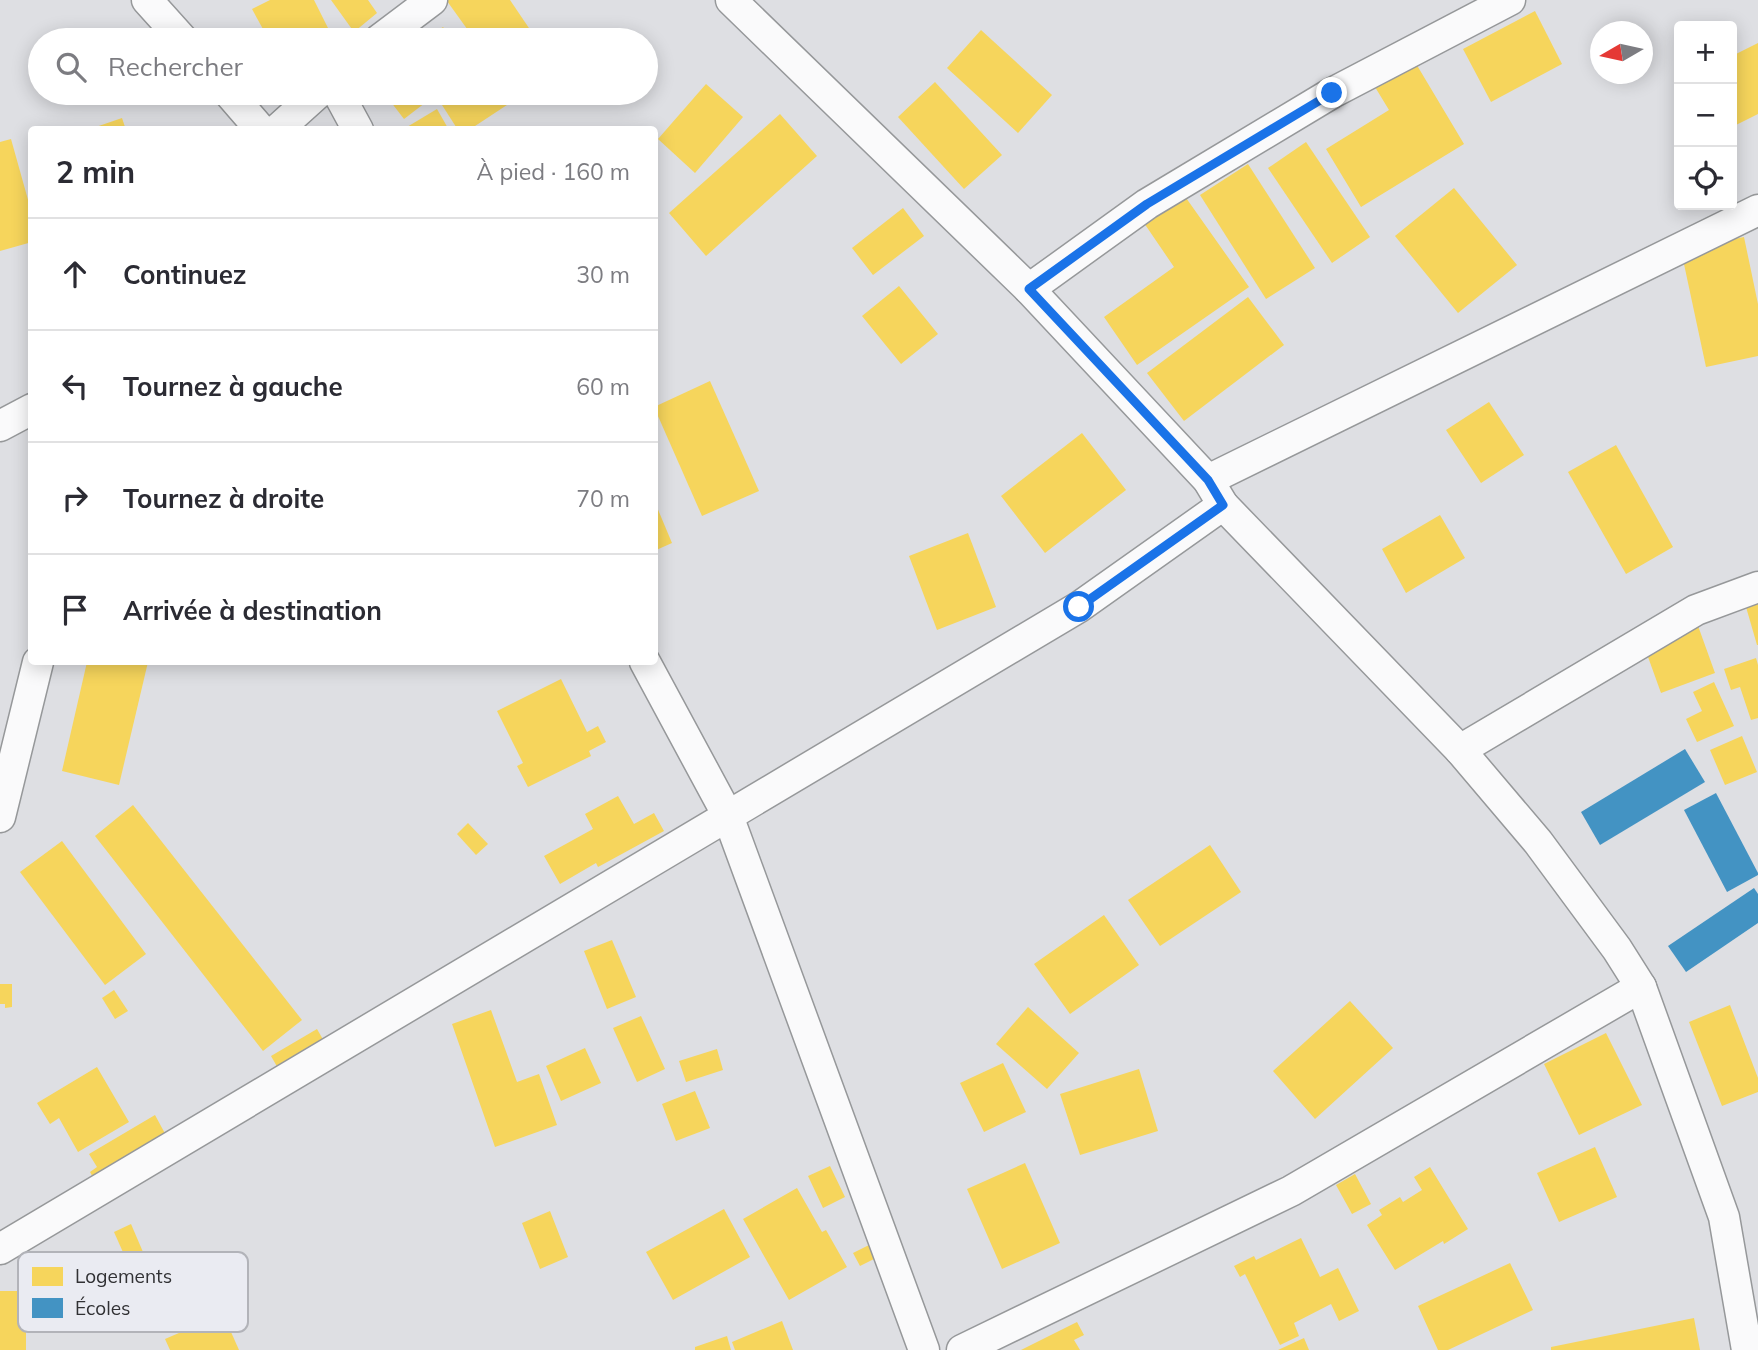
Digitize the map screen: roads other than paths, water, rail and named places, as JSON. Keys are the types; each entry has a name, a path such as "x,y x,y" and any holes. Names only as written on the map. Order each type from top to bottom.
{"street":[{"path":"147,0 172,28"},
{"path":"395,28 432,0"},
{"path":"731,0 1029,289 1215,493 1460,750 1538,842 1617,948 1641,987 1724,1217 1747,1350"},
{"path":"1029,289 1158,197 1332,93 1510,0"},
{"path":"239,105 258,126"},
{"path":"281,126 305,105"},
{"path":"344,105 356,126"},
{"path":"0,1249 1079,607 1215,493 1758,210"},
{"path":"0,426 28,411"},
{"path":"1460,750 1696,610 1758,587"},
{"path":"0,816 37,665"},
{"path":"647,665 728,816 924,1350"},
{"path":"962,1350 1291,1191 1641,987"}]}
